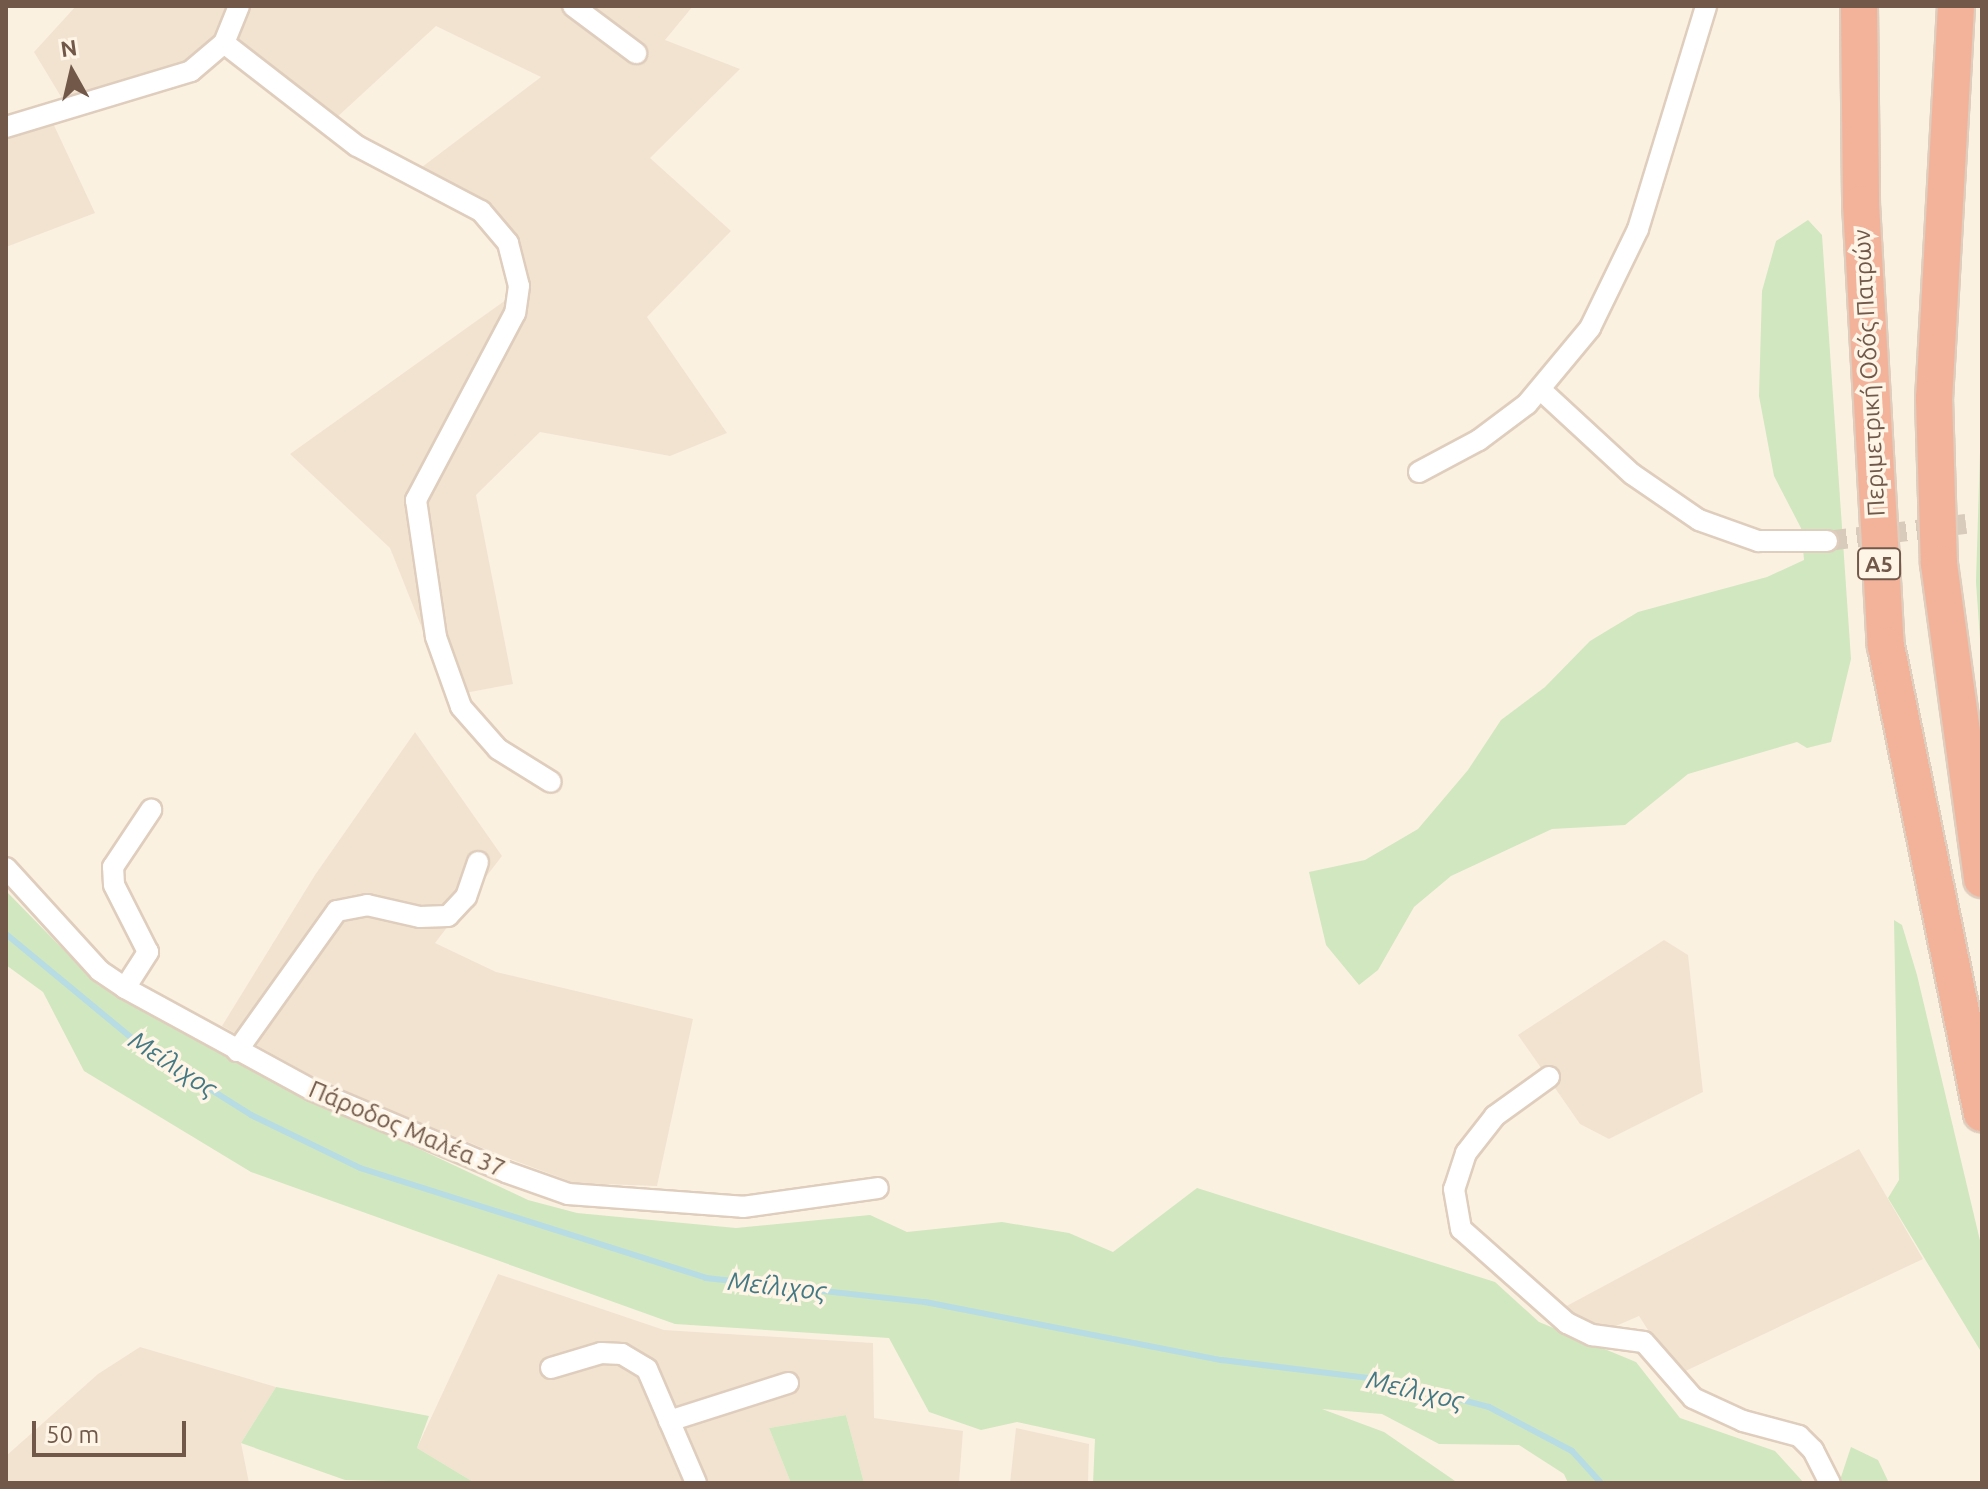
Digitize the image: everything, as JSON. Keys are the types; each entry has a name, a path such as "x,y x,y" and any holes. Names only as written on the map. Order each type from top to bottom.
{"highway":[{"name":"Περιμετρική Οδός Πατρών","path":"1859,6 1860,190 1886,646 1982,1113"},
{"path":"1956,6 1934,398 1939,564 1982,879"}],"street":[{"path":"6,127 172,79 204,62 224,43 239,6"},
{"path":"573,6 636,53"},
{"path":"1419,472 1479,440 1542,391 1590,328 1624,263 1706,6"},
{"path":"224,43 357,146 481,211 508,243 519,286 515,313 416,500 436,637 461,707 498,749 551,782"},
{"path":"1542,391 1632,474 1699,520 1758,541 1827,541"},
{"path":"125,988 148,952 114,885 113,867 151,810"},
{"path":"237,1051 337,911 367,905 420,917 448,916 466,897 478,862"},
{"name":"Πάροδος Μαλέα 37","path":"6,868 100,971 125,988 237,1051 326,1096 568,1194 743,1207 878,1188"},
{"path":"1549,1077 1495,1116 1466,1153 1454,1189 1461,1229 1567,1323 1592,1335 1644,1342 1693,1398 1743,1421 1799,1436 1813,1450 1830,1483"},
{"path":"551,1368 601,1353 622,1354 647,1369 696,1483"},
{"path":"669,1421 788,1383"}],"shaded area":[{"path":"76,6 693,6 665,40 740,69 650,158 731,231 647,317 727,433 670,456 540,432 476,495 513,684 449,696 390,548 290,454 527,285 519,241 509,227 482,203 422,167 541,77 436,26 335,119 222,31 199,56 174,70 63,100 34,52"},
{"path":"52,121 95,213 6,247 6,135"},
{"path":"415,732 502,856 435,943 496,972 693,1019 657,1186 575,1183 507,1158 327,1084 222,1026 315,875"},
{"path":"1664,940 1688,955 1703,1092 1609,1139 1580,1124 1518,1035"},
{"path":"1859,1149 1923,1259 1677,1375 1639,1316 1609,1329 1581,1322 1561,1309"},
{"path":"498,1274 664,1330 873,1343 874,1418 963,1431 959,1483 864,1483 846,1415 769,1428 791,1483 475,1483 417,1448"},
{"path":"140,1347 276,1387 241,1443 249,1483 6,1483 6,1456 98,1374"},
{"path":"1016,1428 1089,1444 1088,1483 1010,1483"}],"green space":[{"path":"1808,220 1822,235 1851,659 1831,742 1807,748 1797,742 1688,774 1625,825 1552,829 1451,876 1414,907 1378,970 1359,985 1326,945 1309,872 1365,860 1418,829 1468,770 1501,720 1545,687 1590,641 1638,612 1767,577 1804,560 1801,528 1774,476 1759,396 1762,291 1776,241"},
{"path":"1982,387 1982,668 1976,582"},
{"path":"6,891 98,985 351,1117 528,1200 577,1213 736,1228 870,1215 907,1232 1002,1222 1069,1233 1113,1252 1197,1188 1495,1282 1539,1322 1636,1362 1680,1418 1775,1451 1804,1483 1568,1483 1564,1474 1519,1445 1439,1444 1382,1414 1322,1409 1384,1432 1458,1483 1093,1483 1095,1439 1017,1422 981,1430 929,1412 889,1338 675,1324 251,1172 84,1071 43,992 6,965"},
{"path":"1894,920 1902,925 1917,975 1982,1249 1982,1400 1980,1350 1888,1198 1899,1180"},
{"path":"276,1387 429,1416 417,1448 475,1483 345,1480 241,1443"},
{"path":"846,1415 864,1483 791,1483 769,1428"},
{"path":"1851,1447 1878,1460 1889,1483 1839,1483"}],"waterway":[{"name":"Μείλιχος","path":"6,934 140,1045 251,1115 360,1168 706,1278 925,1302 1222,1360 1386,1380 1489,1407 1572,1451 1601,1483"}],"tunnel":[{"path":"1827,541 1966,524"}]}
